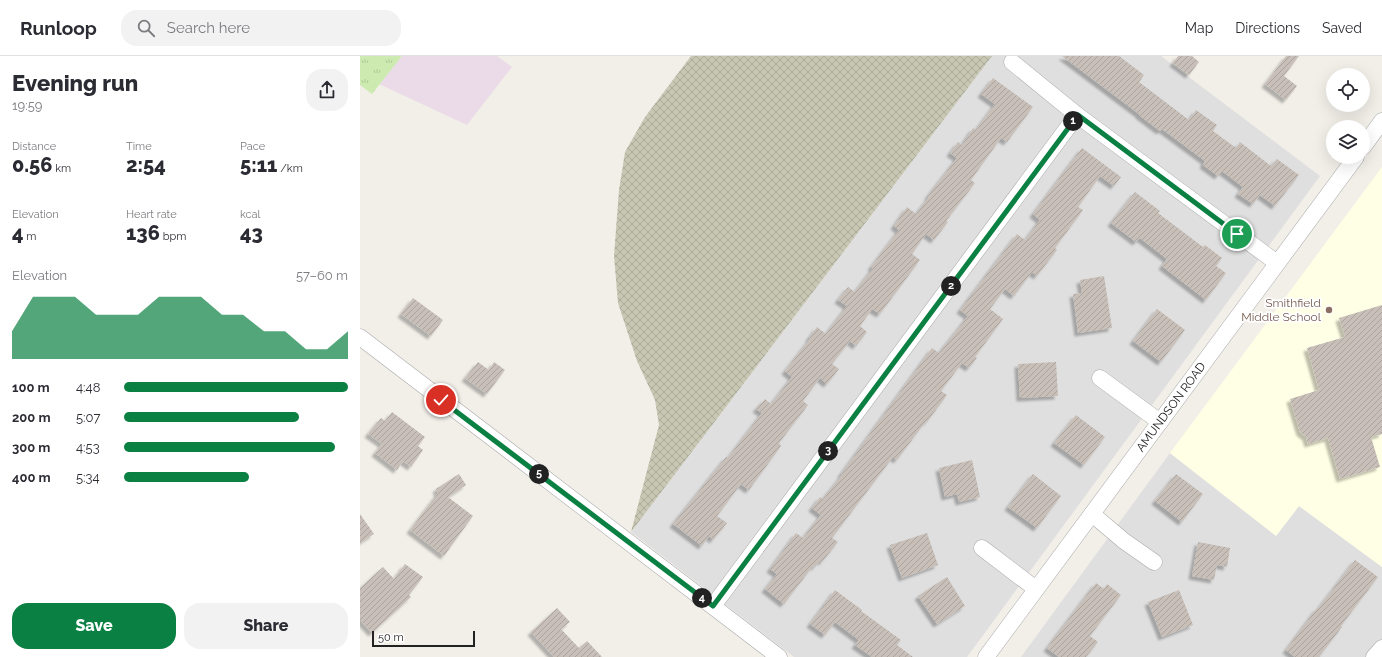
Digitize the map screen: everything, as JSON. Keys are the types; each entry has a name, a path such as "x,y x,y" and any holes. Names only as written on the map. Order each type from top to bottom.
{"street":[{"path":"1012,62 1078,115 1277,263"},
{"path":"713,606 1078,115"},
{"path":"1370,137 1382,121"},
{"name":"AMUNDSON ROAD","path":"986,657 1351,164"},
{"path":"360,337 779,657"},
{"path":"1100,378 1160,422"},
{"path":"1092,514 1124,541 1154,562"},
{"path":"982,548 1036,589"},
{"path":"1374,657 1382,648"}],"shaded area":[{"path":"402,56 497,56 512,67 467,125 379,84"},
{"path":"691,56 992,56 631,532 659,425 655,400 637,361 618,303 614,256 619,190 625,152 645,117"},
{"path":"992,56 1161,56 1320,176 967,657 794,657 631,532"},
{"name":"Smithfield Middle School","path":"1382,167 1382,567 1299,506 1276,536 1170,453"},
{"path":"1170,453 1276,536 1299,506 1382,567 1382,657 1021,657"}],"green space":[{"path":"360,56 402,56 372,94 360,85"}],"building":[{"path":"1062,56 1119,56 1144,75 1139,82 1189,120 1196,110 1217,125 1213,131 1236,148 1240,142 1271,166 1277,159 1299,175 1275,206 1260,195 1253,204 1238,194 1243,187 1222,171 1218,176 1203,165 1205,161 1162,129 1160,131"},
{"path":"1178,56 1192,56 1199,62 1189,75 1173,63"},
{"path":"1286,56 1299,56 1284,76 1297,86 1286,100 1265,84"},
{"path":"993,78 1033,107 1007,142 1001,138 971,180 975,183 946,221 948,222 934,240 926,234 912,254 920,260 880,314 872,309 860,326 867,332 856,346 850,341 832,364 839,369 827,384 820,378 803,401 808,405 779,443 781,446 749,490 741,484 717,516 727,523 713,540 709,536 702,546 673,524 726,457 728,458 762,413 756,409 765,399 771,404 792,377 785,371 810,339 809,338 817,327 826,334 847,306 838,300 848,287 855,292 873,268 871,267 899,230 894,226 907,207 916,214 957,158 950,153 958,142 962,145 973,128 976,130 995,104 981,94"},
{"path":"1082,148 1121,177 1114,186 1100,176 1078,207 1083,210 1055,248 1057,250 1037,276 1032,272 1014,296 1005,289 990,309 1003,319 975,357 977,358 969,368 962,363 941,391 947,395 897,460 893,457 832,538 838,542 822,562 820,560 815,567 813,566 784,604 765,589 777,574 770,569 796,533 803,538 821,515 812,508 820,497 823,499 842,475 841,474 932,348 939,353 968,316 960,310 1017,234 1025,240 1040,220 1033,214"},
{"path":"1135,192 1160,211 1158,213 1203,247 1205,245 1222,258 1216,266 1226,273 1206,300 1162,266 1167,259 1140,238 1136,242 1111,223"},
{"path":"1104,276 1112,328 1078,333 1073,294 1082,293 1080,280"},
{"path":"413,298 443,320 431,336 401,314"},
{"path":"1382,305 1382,434 1371,437 1380,467 1340,479 1328,438 1308,444 1306,437 1300,432 1290,399 1319,390 1307,348 1345,337 1339,318"},
{"path":"1157,309 1185,330 1161,362 1133,341"},
{"path":"478,362 489,370 494,362 505,370 487,394 465,378"},
{"path":"1056,362 1058,396 1020,398 1018,364"},
{"path":"392,412 425,437 418,446 423,450 411,467 403,461 397,470 375,453 382,444 368,434 381,418 385,421"},
{"path":"1076,415 1105,437 1084,465 1054,443"},
{"path":"972,460 980,497 959,502 957,494 945,497 939,468"},
{"path":"459,474 466,485 448,497 473,516 444,556 410,530 438,493 436,489"},
{"path":"1033,474 1061,496 1037,528 1008,507"},
{"path":"1176,474 1203,494 1182,522 1155,501"},
{"path":"360,514 374,534 360,543"},
{"path":"927,533 938,565 902,578 890,545"},
{"path":"1198,542 1230,548 1227,567 1217,565 1214,580 1192,576"},
{"path":"1355,560 1378,577 1319,657 1295,657 1286,650"},
{"path":"405,564 423,577 409,595 411,597 372,633 360,620 360,588 383,567 394,579"},
{"path":"947,577 965,606 937,624 918,596"},
{"path":"1096,583 1104,589 1107,584 1121,595 1090,636 1098,642 1086,657 1059,657 1047,648"},
{"path":"835,590 901,640 897,645 913,657 872,657 855,645 859,640 835,622 825,635 810,624"},
{"path":"1179,590 1193,625 1162,637 1148,602"},
{"path":"557,608 570,622 561,629 579,648 587,641 602,657 554,657 531,632"}],"place":[{"name":"Smithfield Middle School","path":"1329,310"}],"route":[{"path":"441,400 713,606 1078,115 1237,234"}]}
